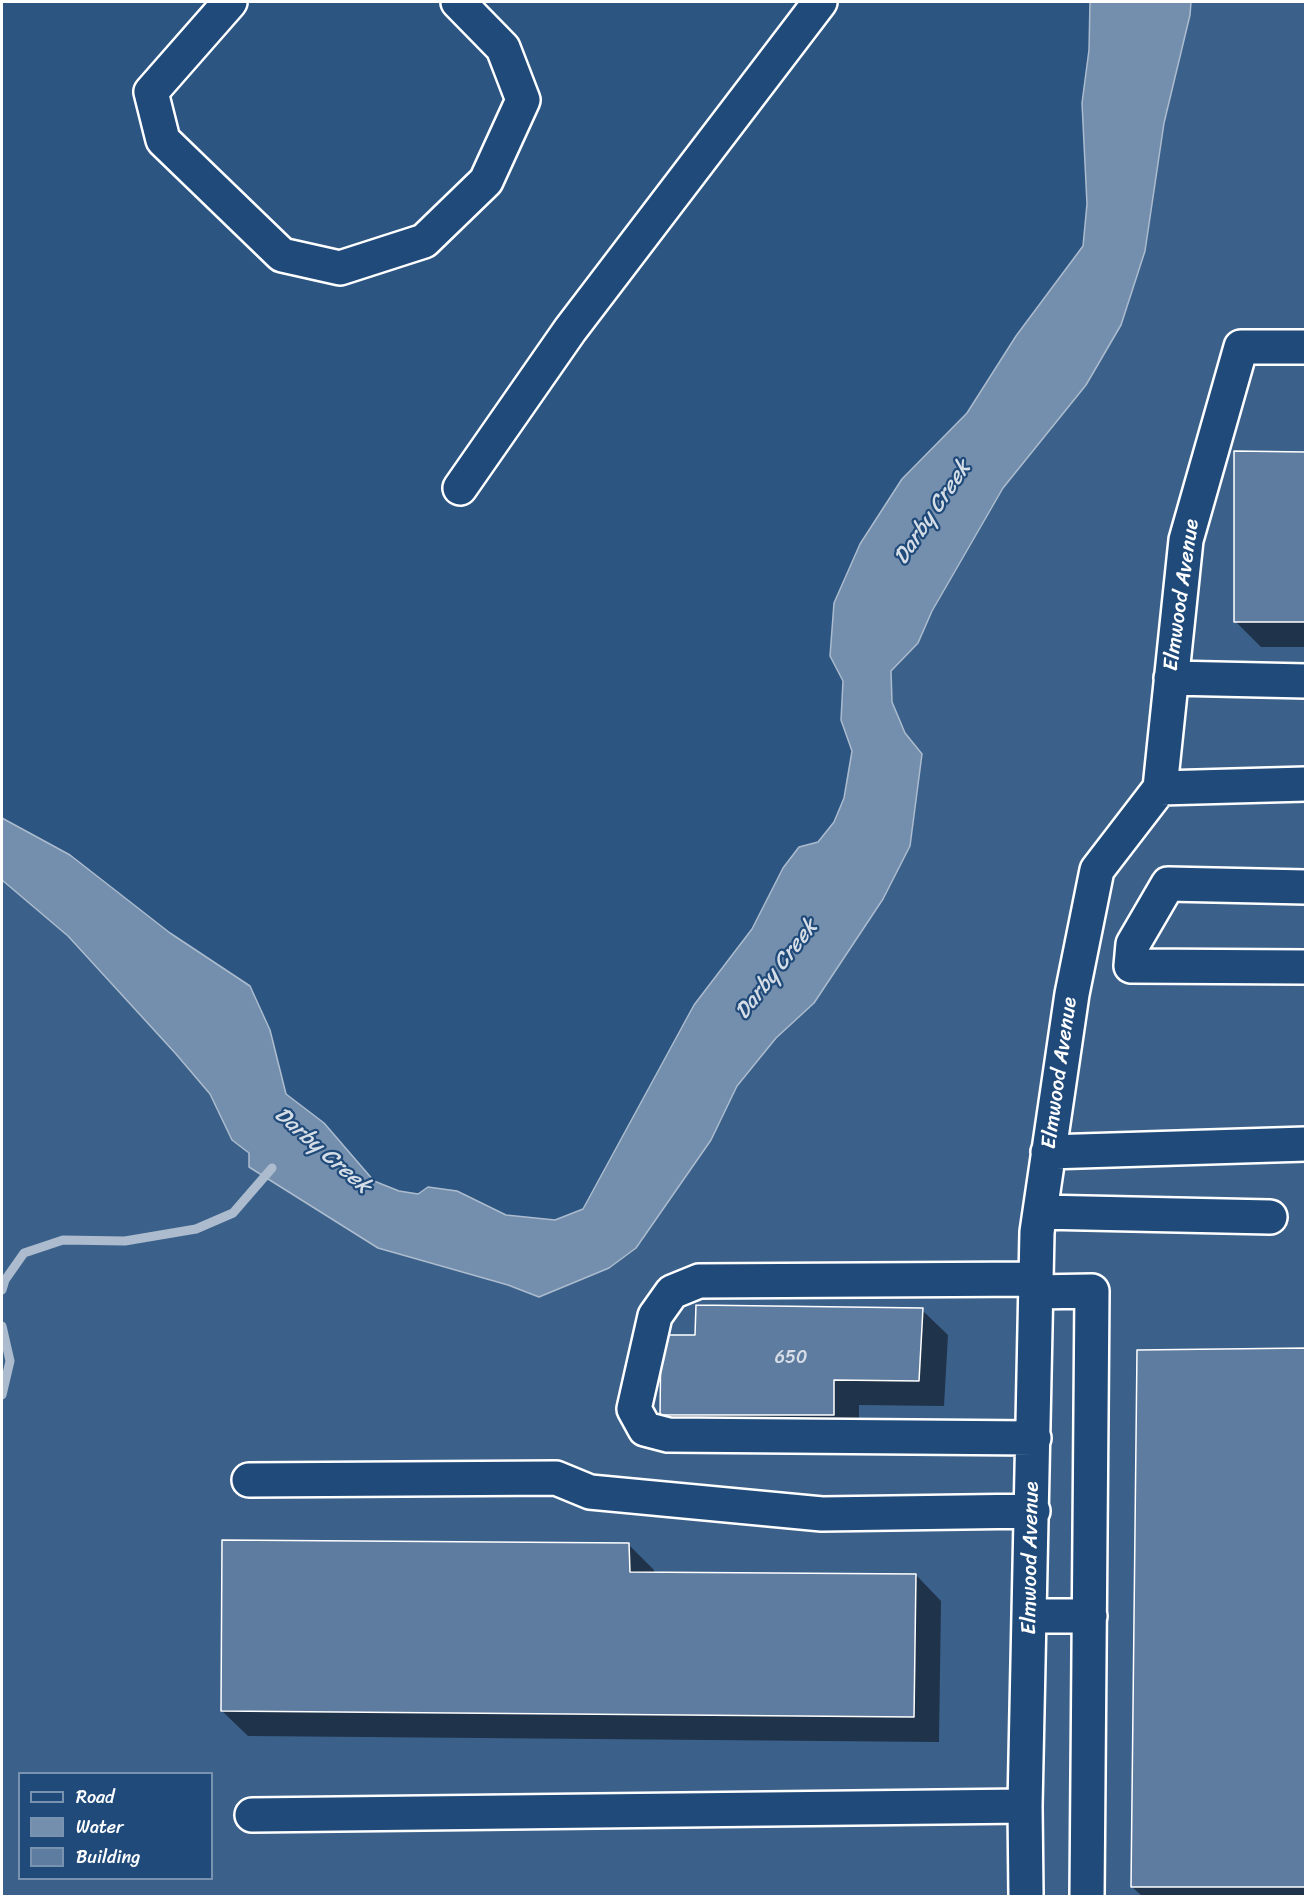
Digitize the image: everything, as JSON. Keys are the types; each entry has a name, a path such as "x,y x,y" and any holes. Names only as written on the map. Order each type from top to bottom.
{"street":[{"path":"230,2 152,92 164,141 282,255 340,268 424,241 486,181 523,100 503,48 458,2"},
{"path":"460,488 570,330 820,2"},
{"name":"Elmwood Avenue","path":"1026,1896 1025,1806 1036,1286 1040,1212 1072,994 1097,870 1160,788 1186,540 1241,347 1305,347"},
{"path":"1171,678 1305,681"},
{"path":"1160,788 1305,784"},
{"path":"1305,887 1168,884 1133,944 1131,966 1305,967"},
{"path":"1083,942 1133,944"},
{"path":"1048,1152 1305,1144"},
{"path":"1040,1212 1270,1216"},
{"path":"1034,1438 668,1435 645,1429 634,1409 655,1316 672,1292 699,1281 1036,1286 1092,1291 1087,1896"},
{"path":"249,1480 556,1478 590,1492 822,1514 1033,1511"},
{"path":"1030,1616 1090,1616"},
{"path":"252,1815 1025,1806"}],"shaded area":[{"path":"1121,2 1305,2 1305,1896 2,1896 2,853 364,1193 603,1240 840,890 878,593 1104,246"}],"water":[{"name":"Darby Creek","path":"1090,2 1191,2 1190,15 1164,123 1145,251 1121,325 1086,385 1003,488 932,611 918,643 891,671 892,702 905,733 922,754 910,846 883,899 814,1003 776,1038 737,1086 711,1140 636,1248 609,1268 539,1297 508,1285 378,1248 249,1167 249,1153 232,1140 210,1094 176,1054 68,936 2,880 2,818 70,855 170,933 250,986 270,1030 286,1094 324,1123 374,1181 399,1191 418,1194 428,1187 457,1191 506,1215 555,1220 583,1209 694,1005 752,929 783,868 799,847 818,842 834,822 844,798 852,751 841,720 843,681 830,656 834,603 860,544 902,479 967,413 1016,336 1083,246 1087,204 1082,103 1089,50"}],"building":[{"path":"1234,451 1306,452 1306,622 1234,622"},
{"path":"696,1305 923,1308 919,1381 834,1380 834,1415 660,1415 661,1335 695,1335"},
{"path":"1306,1348 1306,1887 1131,1887 1137,1350"},
{"path":"222,1540 629,1543 630,1572 916,1574 914,1717 221,1711"}],"waterway":[{"path":"2,1290 5,1280 24,1253 63,1240 125,1241 196,1229 233,1213 272,1168"},
{"path":"2,1326 10,1361 2,1395"}]}
